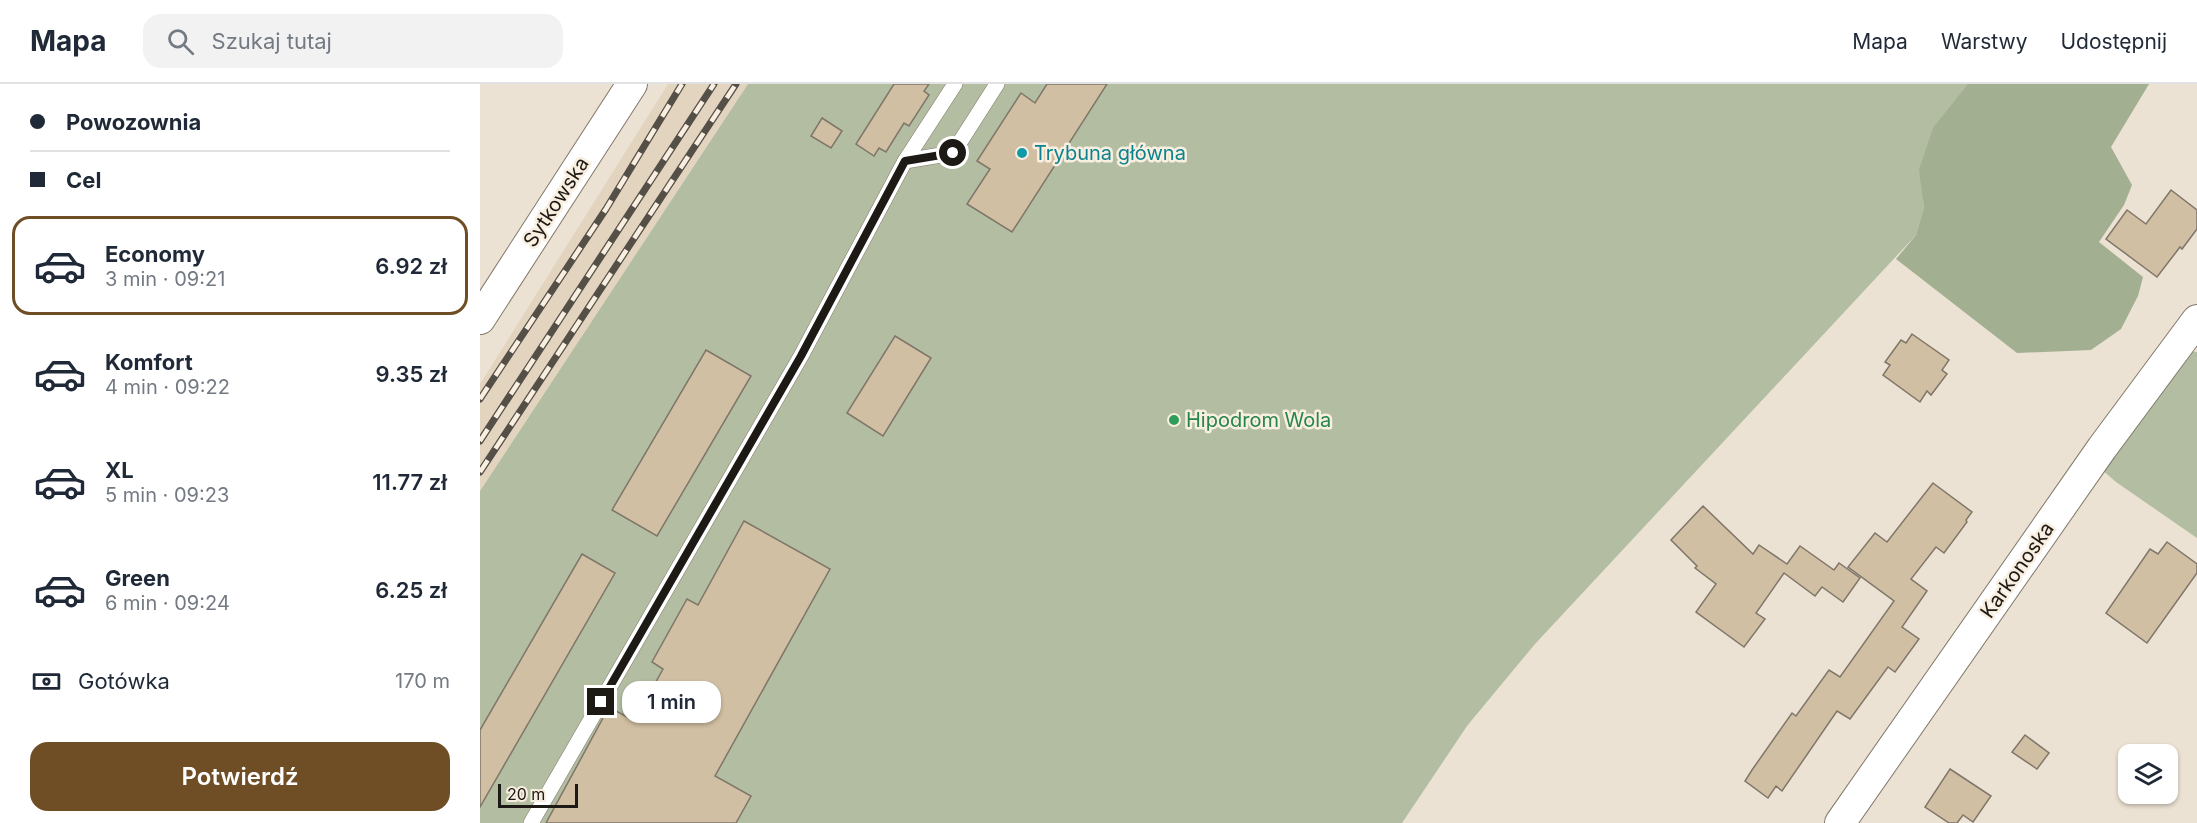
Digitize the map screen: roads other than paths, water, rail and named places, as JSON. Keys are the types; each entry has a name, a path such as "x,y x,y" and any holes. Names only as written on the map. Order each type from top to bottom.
{"street":[{"name":"Sytkowska","path":"480,319 632,84"},
{"name":"Karkonoska","path":"1840,823 2102,448 2197,320"}],"lane":[{"path":"531,823 801,356 905,161 955,84"},
{"path":"905,161 953,153 998,84"}],"railway":[{"path":"480,399 606,209 682,84"},
{"path":"480,441 714,84"},
{"path":"480,472 736,84"}],"place":[{"name":"Trybuna główna","path":"1022,153"},
{"name":"Hipodrom Wola","path":"1174,420"}]}
